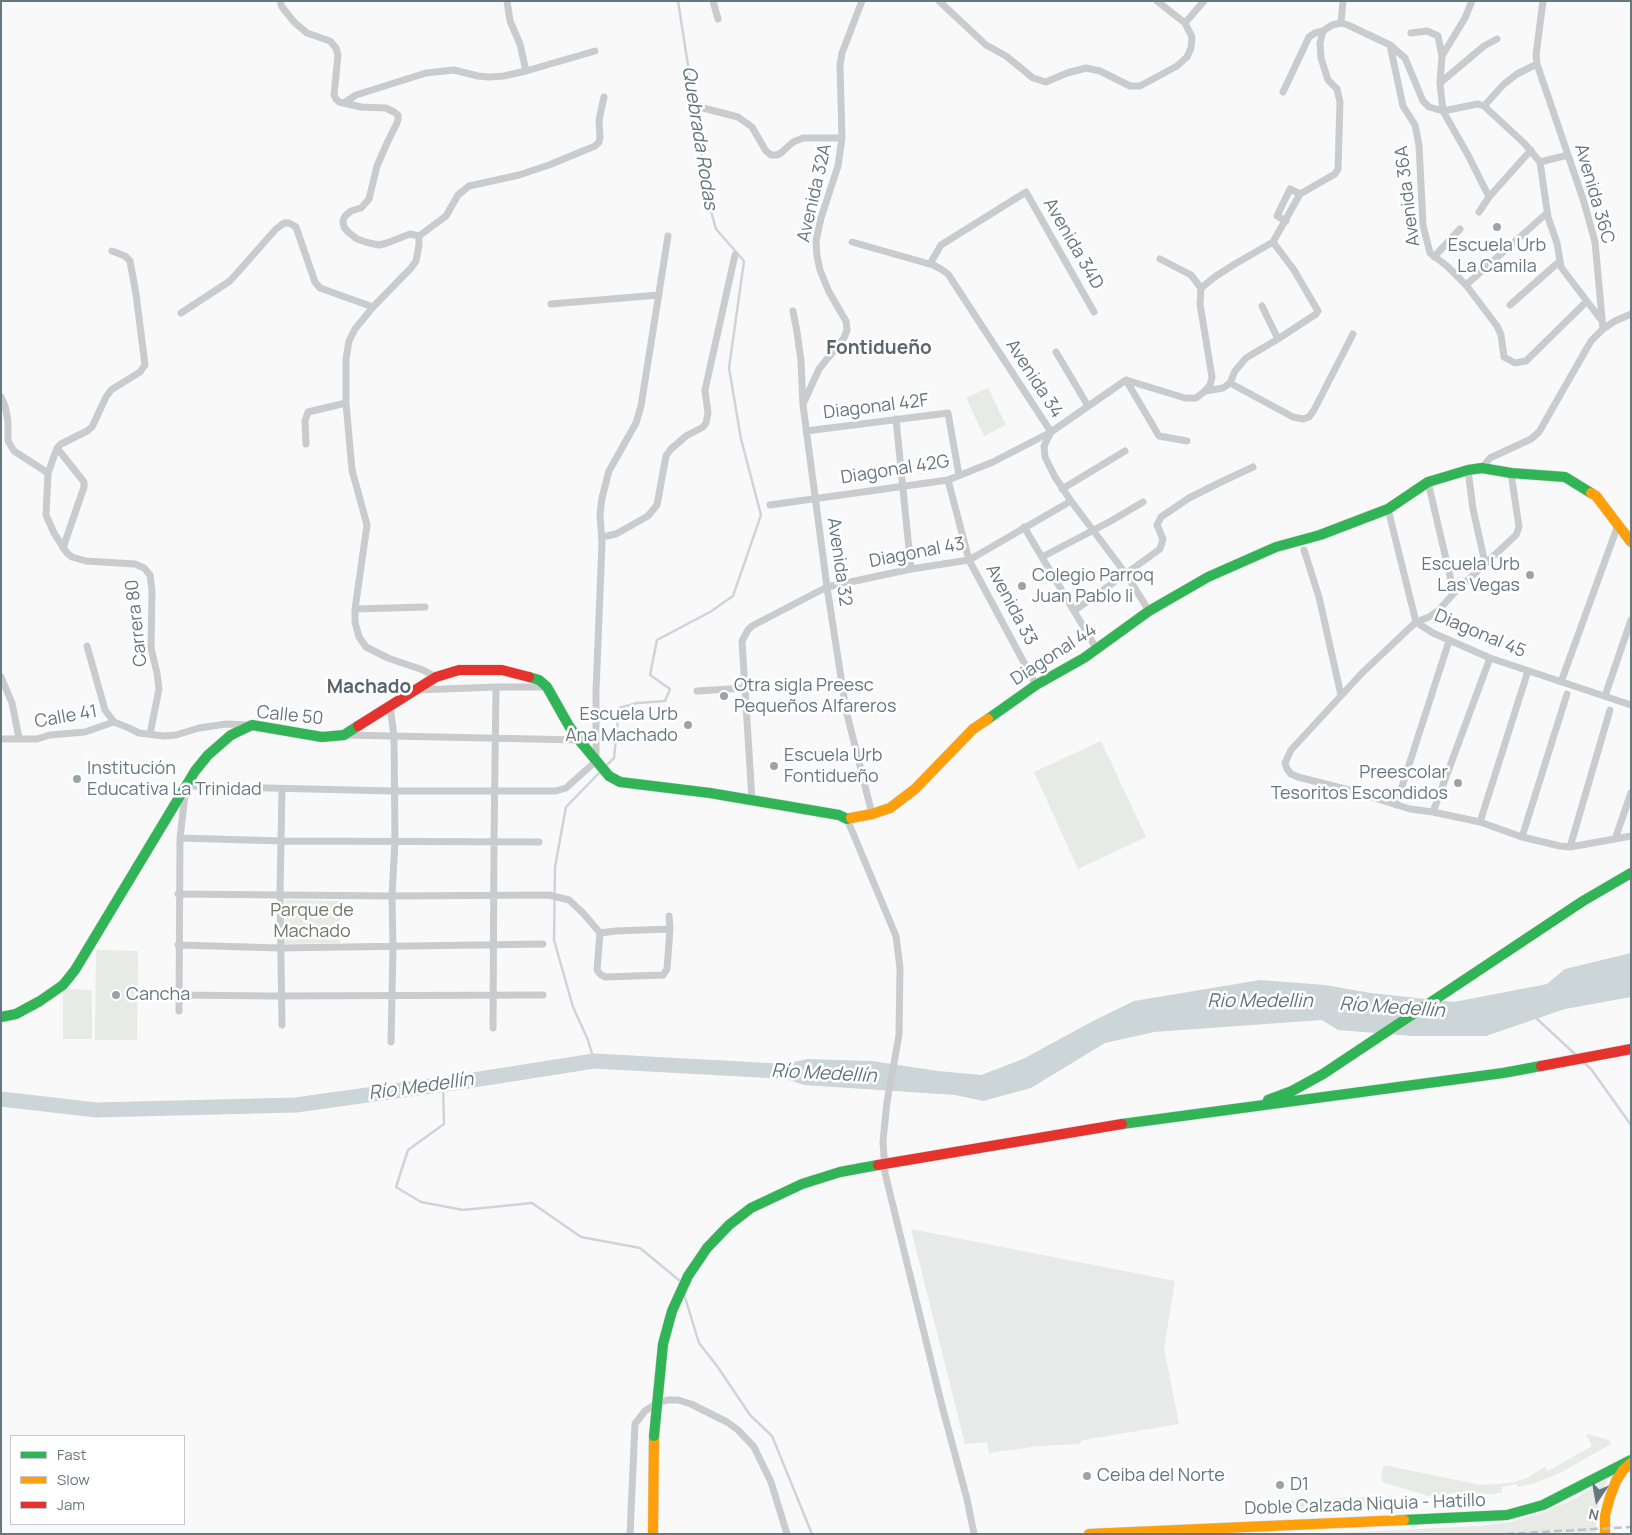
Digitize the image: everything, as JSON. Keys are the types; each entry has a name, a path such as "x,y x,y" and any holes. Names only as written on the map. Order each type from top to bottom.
{"main road":[{"name":"Diagonal 44","path":"598,764 609,776 620,782 710,793 839,815 847,818 872,814 890,808 915,789 973,729 1036,685 1084,658 1149,611 1242,560 1276,547 1328,532 1388,509 1428,482 1468,470 1482,468 1511,473 1565,477 1596,496 1631,542"},
{"name":"Calle 50","path":"1,1017 16,1014 40,1001 63,985 76,970 195,771 208,755 231,735 252,725 322,737 344,735 436,677 459,670 502,670 539,680 547,687"},
{"path":"547,687 579,740 598,764"},
{"path":"1254,1106 1292,1091 1323,1074 1583,901 1631,872"},
{"path":"653,1534 654,1436 663,1344 672,1310 688,1276 707,1248 730,1225 751,1208 802,1184 840,1172 927,1156 1122,1124 1422,1084 1565,1062 1631,1049"},
{"path":"1605,1534 1605,1515 1610,1497 1623,1470 1631,1461"},
{"name":"Doble Calzada Niquia - Hatillo","path":"1089,1534 1507,1515 1543,1505 1631,1461"}],"street":[{"path":"280,1 282,7 294,22 307,33 330,41 336,48 338,56 334,95 336,99 361,107 386,108 398,115 398,120 378,166 369,199 361,208 351,211 345,216 343,221 344,227 348,232 357,239 369,243 379,245 404,236 419,236 446,216 458,195 469,186 519,175 594,146 599,142 600,138 599,120 604,97"},
{"path":"507,1 510,21 520,44 526,71"},
{"path":"713,1 718,19"},
{"name":"Avenida 32A","path":"803,405 819,369 844,338 847,330 846,321 829,292 820,270 816,241 838,166 842,138 840,65 846,41 862,1"},
{"path":"939,1 986,46 1006,56 1033,78 1041,82 1086,68 1100,71 1130,86 1140,86 1176,66 1188,56 1192,48 1192,36 1185,24 1157,1"},
{"path":"1185,24 1204,1"},
{"path":"1340,23 1343,1"},
{"path":"1442,56 1465,18 1472,1"},
{"name":"Avenida 36C","path":"1543,1 1536,55 1537,64 1595,242 1603,325"},
{"path":"1283,92 1309,37 1340,23 1390,45 1405,58 1423,101 1429,107 1443,111 1478,104 1484,106 1531,150 1540,162 1547,212 1557,243 1560,266 1603,325"},
{"path":"1201,288 1216,276 1273,242 1300,194 1338,170 1340,102 1337,89 1328,80 1321,58 1320,42 1323,31"},
{"path":"1411,33 1427,31 1438,36 1442,56 1440,83 1443,111 1468,154 1489,197"},
{"path":"1440,83 1484,46 1497,39"},
{"name":"Avenida 36A","path":"1390,45 1403,106 1415,125 1423,225 1430,253 1447,266 1466,285 1497,326 1501,335 1504,357 1515,363 1526,361 1586,302"},
{"path":"344,103 356,95 426,73 454,70 489,77 526,71 595,51"},
{"path":"1484,106 1504,84 1517,74 1537,64"},
{"path":"703,108 738,117 752,127 770,155 782,153 793,142 803,138 842,138"},
{"path":"1479,212 1489,197 1531,150"},
{"path":"1540,162 1568,155"},
{"path":"1286,221 1278,216 1290,189 1300,194"},
{"name":"Avenida 34D","path":"930,264 940,245 1026,192 1094,312"},
{"path":"1466,285 1547,212"},
{"path":"181,313 230,281 276,229 284,223 289,223 296,227 315,282 320,288 373,307"},
{"path":"1434,257 1460,229"},
{"path":"419,236 416,261 373,307 355,329 349,341 346,359 346,403 352,470 367,525 354,609 359,637 366,647 436,677"},
{"path":"179,1011 178,894 180,838 186,786 393,791 556,792 566,788 598,764 596,691 602,537 600,514 602,498 609,472 636,423 641,406 668,236"},
{"name":"Avenida 34","path":"852,242 930,264 941,268 948,274 1051,432 1044,446 1045,457 1062,489 1126,574 1149,611"},
{"path":"1205,391 1223,388 1230,383 1235,371 1246,358 1316,314 1317,308 1294,270 1273,242"},
{"path":"63,548 46,515 48,473 57,448 92,427 111,390 140,372 145,365 130,261 125,256 112,251"},
{"path":"602,537 616,534 648,516 657,504 666,456 686,436 703,428 706,423 708,413 705,390 735,255"},
{"path":"1126,380 1185,398 1196,398 1210,384 1212,376 1200,304 1201,288 1191,275 1160,258"},
{"path":"1510,305 1560,261"},
{"path":"551,304 659,294"},
{"path":"1262,306 1278,339"},
{"name":"Avenida 32","path":"793,311 801,361 806,431 846,710 872,814"},
{"path":"1482,468 1490,458 1531,439 1539,432 1591,340 1603,325 1631,314"},
{"path":"1230,383 1293,417 1303,419 1309,417 1353,334"},
{"path":"1056,352 1088,406"},
{"path":"1126,380 1159,436 1187,441"},
{"name":"Diagonal 42G","path":"770,505 948,480 993,462 1051,432 1126,380"},
{"path":"1,397 8,420 8,441 14,451 48,473"},
{"path":"306,444 305,422 308,412 346,403"},
{"name":"Diagonal 42F","path":"806,431 946,413 949,414 959,475"},
{"path":"896,420 911,569"},
{"path":"57,448 84,482 84,487 63,548"},
{"path":"1062,489 1125,451"},
{"path":"1074,611 1160,549 1163,539 1158,525 1161,517 1189,498 1253,467"},
{"path":"1468,470 1473,509 1485,563"},
{"path":"1388,509 1416,622 1435,614 1454,593 1516,535 1519,528 1511,473"},
{"name":"Avenida 33","path":"948,480 969,560 1036,685"},
{"path":"1428,482 1454,593"},
{"name":"Diagonal 43","path":"745,688 742,641 748,630 756,623 827,587 911,569 969,560 1071,502"},
{"path":"1042,557 1143,502"},
{"path":"1561,682 1618,525"},
{"path":"1024,527 1096,648"},
{"name":"Carrera 80","path":"63,548 72,557 86,561 135,564 144,568 150,575 152,590 151,648 159,688 150,734"},
{"path":"1304,550 1320,598 1341,695"},
{"path":"354,609 425,607"},
{"path":"1605,696 1631,620"},
{"name":"Diagonal 45","path":"1396,805 1291,774 1285,762 1291,750 1341,695 1416,622 1449,641 1490,658 1631,705"},
{"path":"1449,641 1396,805 1480,822 1522,837 1570,847 1631,836"},
{"path":"88,646 105,710 114,722"},
{"path":"1433,812 1490,658"},
{"path":"1480,822 1528,671"},
{"path":"1,677 12,703 19,738"},
{"path":"493,1028 496,687"},
{"path":"417,690 547,687"},
{"path":"697,691 745,688 752,800"},
{"path":"1522,837 1567,694"},
{"path":"390,706 394,736 391,1042"},
{"path":"1570,847 1610,710"},
{"name":"Calle 41","path":"1,739 37,738 85,732 114,722 139,733 164,736 226,724 252,725"},
{"path":"344,735 579,740"},
{"path":"282,789 280,894 280,996 282,1025"},
{"path":"1616,839 1631,793"},
{"path":"847,818 896,936 900,968 899,1035 882,1140 885,1172 942,1406 967,1499 974,1534"},
{"path":"180,838 539,842"},
{"path":"178,894 549,895 569,900 600,933 597,970 605,977 663,975 668,969 669,916"},
{"path":"600,933 670,929"},
{"path":"178,945 280,948 543,944"},
{"path":"179,995 543,995"},
{"path":"630,1534 635,1424 645,1411 656,1404 667,1400 678,1400 691,1404 727,1422 738,1430 754,1447 771,1482 787,1534"}],"shaded area":[{"path":"911,1229 1175,1281 1164,1348 1179,1424 1083,1440 1079,1444 1040,1446 989,1453 987,1442 965,1444"}],"green space":[{"path":"988,388 1006,425 984,436 966,398"},
{"path":"1101,741 1146,837 1078,869 1034,772"},
{"name":"Parque de Machado","path":"285,900 340,901 340,943 284,944"},
{"name":"Cancha","path":"96,950 138,951 137,1040 95,1040"},
{"path":"63,989 92,990 92,1039 63,1039"},
{"path":"1586,1434 1609,1440 1611,1444 1560,1473 1535,1483 1518,1487 1517,1484 1502,1487 1502,1493 1455,1493 1429,1496 1391,1485 1383,1482 1381,1479 1383,1468 1388,1466 1481,1485 1510,1483 1527,1478 1545,1467 1548,1471 1592,1446"},
{"path":"1608,1478 1596,1517 1596,1534 1321,1534 1478,1526 1511,1522 1545,1512 1576,1498"},
{"path":"1380,1496 1401,1505 1250,1514 1269,1502"}],"water":[{"name":"Rio Medellin","path":"1631,953 1631,997 1565,1009 1486,1036 1412,1036 1338,1030 1322,1020 1154,1032 1105,1043 1031,1088 983,1101 955,1095 804,1085 759,1070 807,1059 872,1061 938,1071 981,1075 1023,1059 1134,1001 1260,980 1325,985 1371,993 1454,1002 1547,984 1565,969"}],"waterway":[{"name":"Quebrada Rodas","path":"605,767 614,758 619,708 637,703 665,701 670,689 650,675 657,640 710,612 733,596 761,515 741,439 729,368 744,261 716,229 705,190 702,155 678,1"},
{"name":"Quebrada Rodas","path":"594,1061 588,1040 573,1007 554,940 555,867 566,807 601,771"},
{"path":"1535,1017 1576,1055"},
{"name":"Río Medellín","path":"1,1099 96,1110 296,1105 594,1061 778,1071"},
{"path":"1582,1061 1591,1069 1631,1125"},
{"path":"443,1085 444,1124 408,1150 396,1187 421,1202 463,1210 532,1203 581,1237 640,1248 681,1283"},
{"path":"684,1294 699,1343 750,1415 772,1436 812,1534"}],"railway":[{"path":"1506,1534 1631,1527"}],"traffic: fast":[{"path":"988,719 1036,685 1084,658 1149,611 1208,577 1276,547 1320,535 1388,509 1428,482 1468,470 1482,468 1511,473 1565,477 1591,493"},
{"path":"529,677 539,680 547,687 579,740 609,776 620,782 710,793 839,815 847,819 851,818"},
{"path":"1,1017 16,1014 40,1001 63,985 75,970 195,771 208,755 231,735 252,725 322,737 344,735 358,726"},
{"path":"1268,1100 1292,1091 1323,1074 1583,901 1631,873"},
{"path":"1122,1124 1503,1073 1541,1066"},
{"path":"654,1436 663,1344 672,1311 688,1276 707,1248 729,1225 751,1208 802,1184 840,1172 878,1165"},
{"path":"1404,1520 1507,1515 1543,1505 1631,1460"}],"traffic: slow":[{"path":"1591,493 1596,496 1631,542"},
{"path":"851,818 890,808 915,789 973,729 988,719"},
{"path":"653,1534 654,1436"},
{"path":"1605,1534 1605,1515 1610,1497 1616,1481 1623,1470 1631,1463"},
{"path":"1089,1534 1404,1520"}],"traffic: jam":[{"path":"358,726 436,677 459,670 502,670 529,677"},
{"path":"1541,1066 1631,1049"},
{"path":"878,1165 1122,1124"}],"place":[{"name":"Escuela Urb La Camila","path":"1497,227"},
{"name":"Escuela Urb Las Vegas","path":"1530,575"},
{"name":"Colegio Parroq Juan Pablo Ii","path":"1022,586"},
{"name":"Otra sigla Preesc Pequeños Alfareros","path":"724,696"},
{"name":"Escuela Urb Ana Machado","path":"688,725"},
{"name":"Escuela Urb Fontidueño","path":"774,766"},
{"name":"Institución Educativa La Trinidad","path":"77,779"},
{"name":"Preescolar Tesoritos Escondidos","path":"1458,783"},
{"name":"Cancha","path":"116,995"},
{"name":"Ceiba del Norte","path":"1087,1476"},
{"name":"D1","path":"1280,1485"}],"district":[{"name":"Fontidueño","path":"879,349"},
{"name":"Machado","path":"369,688"}]}
